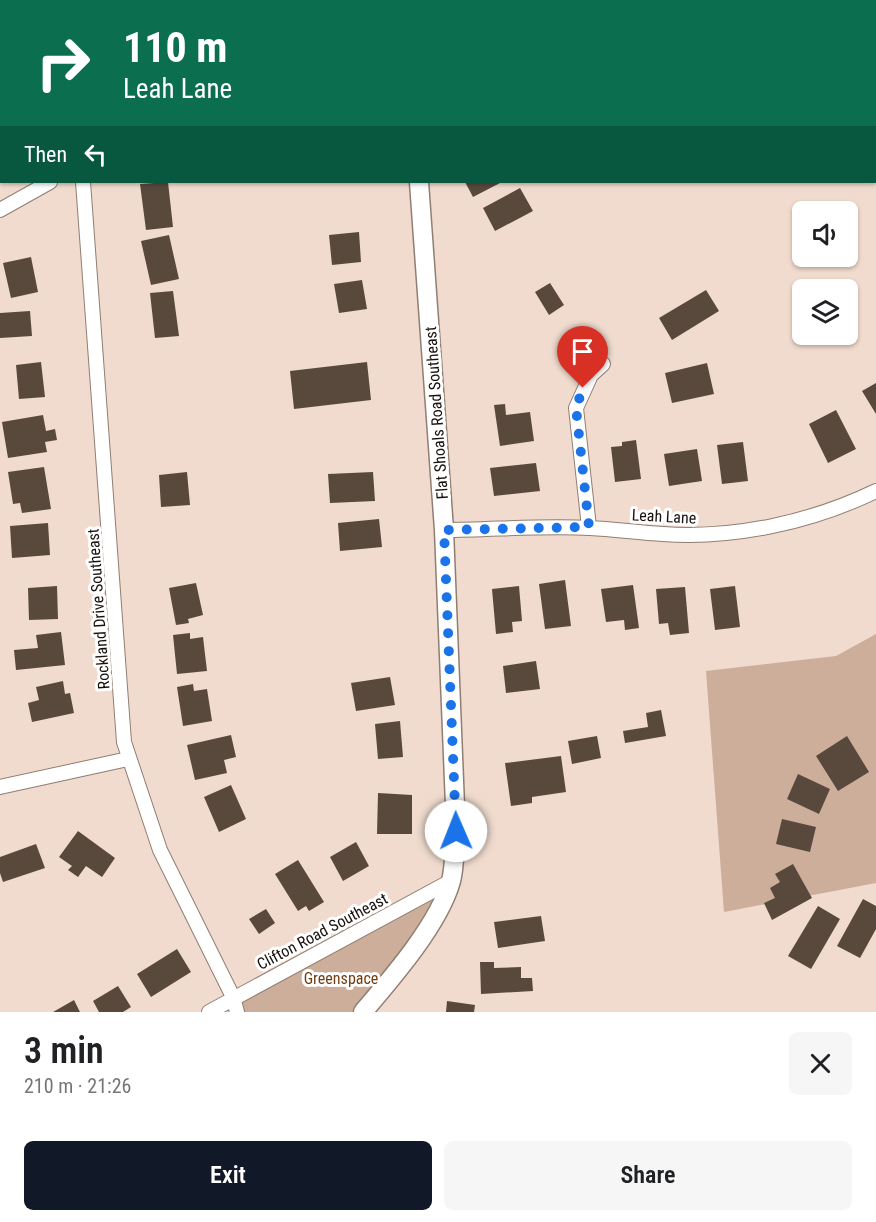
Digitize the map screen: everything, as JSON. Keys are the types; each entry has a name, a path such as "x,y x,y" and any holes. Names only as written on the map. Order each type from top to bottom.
{"street":[{"path":"0,210 48,183"},
{"name":"Rockland Drive Southeast","path":"83,183 124,742 160,850 233,997 237,1012"},
{"name":"Flat Shoals Road Southeast","path":"363,1012 398,971 441,906 451,880 456,807 444,530 419,183"},
{"path":"589,527 576,408 591,375 603,364"},
{"name":"Leah Lane","path":"444,530 589,527 664,535 708,534 755,529 806,516 857,500 876,491"},
{"path":"0,787 128,759"},
{"name":"Clifton Road Southeast","path":"209,1012 451,880"}],"green space":[{"path":"876,634 876,883 724,912 706,671 836,656"},
{"name":"Greenspace","path":"451,881 360,1012 240,1012 233,997"}],"building":[{"path":"168,183 173,227 146,230 140,184"},
{"path":"466,183 500,183 473,197"},
{"path":"520,188 533,211 495,231 483,208"},
{"path":"359,232 361,262 332,265 329,235"},
{"path":"169,235 179,279 151,285 141,241"},
{"path":"31,257 38,292 11,298 3,263"},
{"path":"362,280 367,309 339,313 334,284"},
{"path":"550,283 564,305 549,315 535,292"},
{"path":"706,290 719,311 672,340 659,318"},
{"path":"173,291 179,336 155,338 150,293"},
{"path":"30,311 32,336 0,338 0,313"},
{"path":"41,362 45,397 19,399 16,365"},
{"path":"367,362 371,400 294,409 290,371"},
{"path":"707,363 714,394 672,403 665,373"},
{"path":"876,383 876,414 862,391"},
{"path":"505,404 506,415 530,412 534,441 500,446 494,405"},
{"path":"836,410 856,449 828,463 809,424"},
{"path":"43,415 46,431 55,429 57,440 45,442 47,452 8,458 2,422"},
{"path":"636,440 641,479 615,482 611,447 622,446 622,442"},
{"path":"743,442 748,481 722,484 717,445"},
{"path":"697,449 702,481 669,486 664,454"},
{"path":"536,463 540,491 494,496 490,468"},
{"path":"44,467 51,509 22,513 20,503 13,504 8,472"},
{"path":"187,472 190,505 161,507 159,475"},
{"path":"373,472 375,501 330,503 328,474"},
{"path":"379,519 382,547 340,551 338,523"},
{"path":"48,523 50,555 12,558 10,526"},
{"path":"565,580 571,626 545,629 539,584"},
{"path":"196,583 203,615 188,619 189,623 176,625 169,588"},
{"path":"633,585 639,628 625,630 624,620 606,622 601,589"},
{"path":"57,586 58,619 29,620 28,588"},
{"path":"519,586 522,621 512,622 513,632 496,634 492,589"},
{"path":"735,586 740,627 715,630 710,589"},
{"path":"685,587 689,633 670,635 668,623 659,624 656,589"},
{"path":"61,632 65,665 16,670 14,650 38,648 36,635"},
{"path":"190,633 190,639 203,637 207,671 177,674 173,635"},
{"path":"536,661 540,689 506,693 503,666"},
{"path":"390,677 395,705 356,711 351,683"},
{"path":"63,681 65,694 70,693 74,713 32,722 28,703 39,700 36,687"},
{"path":"193,684 194,691 207,689 212,721 183,726 177,687"},
{"path":"661,710 666,736 625,743 623,731 648,727 646,713"},
{"path":"400,721 403,757 378,759 375,724"},
{"path":"231,735 236,757 224,760 227,773 195,780 187,745"},
{"path":"597,736 601,758 572,764 568,741"},
{"path":"847,736 869,772 838,791 816,756"},
{"path":"561,756 566,792 532,797 532,803 511,806 505,763"},
{"path":"798,774 830,789 819,814 787,799"},
{"path":"231,785 246,819 219,832 204,797"},
{"path":"378,793 412,795 412,834 377,834"},
{"path":"782,819 816,827 810,852 776,844"},
{"path":"78,831 115,858 102,877 86,866 78,877 68,870 72,866 59,857"},
{"path":"356,842 369,866 343,881 330,857"},
{"path":"36,844 45,868 3,882 0,873 0,857"},
{"path":"298,860 324,902 309,911 306,906 298,911 275,874"},
{"path":"793,864 812,898 772,920 764,903 775,898 770,888 780,882 775,874"},
{"path":"863,899 876,906 876,929 860,958 837,946"},
{"path":"818,906 840,919 811,969 788,956"},
{"path":"266,909 275,923 259,934 249,919"},
{"path":"541,916 545,941 498,948 494,922"},
{"path":"177,949 191,972 151,997 137,974"},
{"path":"480,962 494,962 494,968 521,967 521,978 532,978 533,991 481,994"},
{"path":"118,986 131,1007 123,1012 99,1012 93,1001"},
{"path":"74,1000 80,1012 53,1012"},
{"path":"447,1001 475,1005 474,1012 446,1012"}],"route":[{"path":"456,831 444,530 589,527 576,408 583,388"}]}
